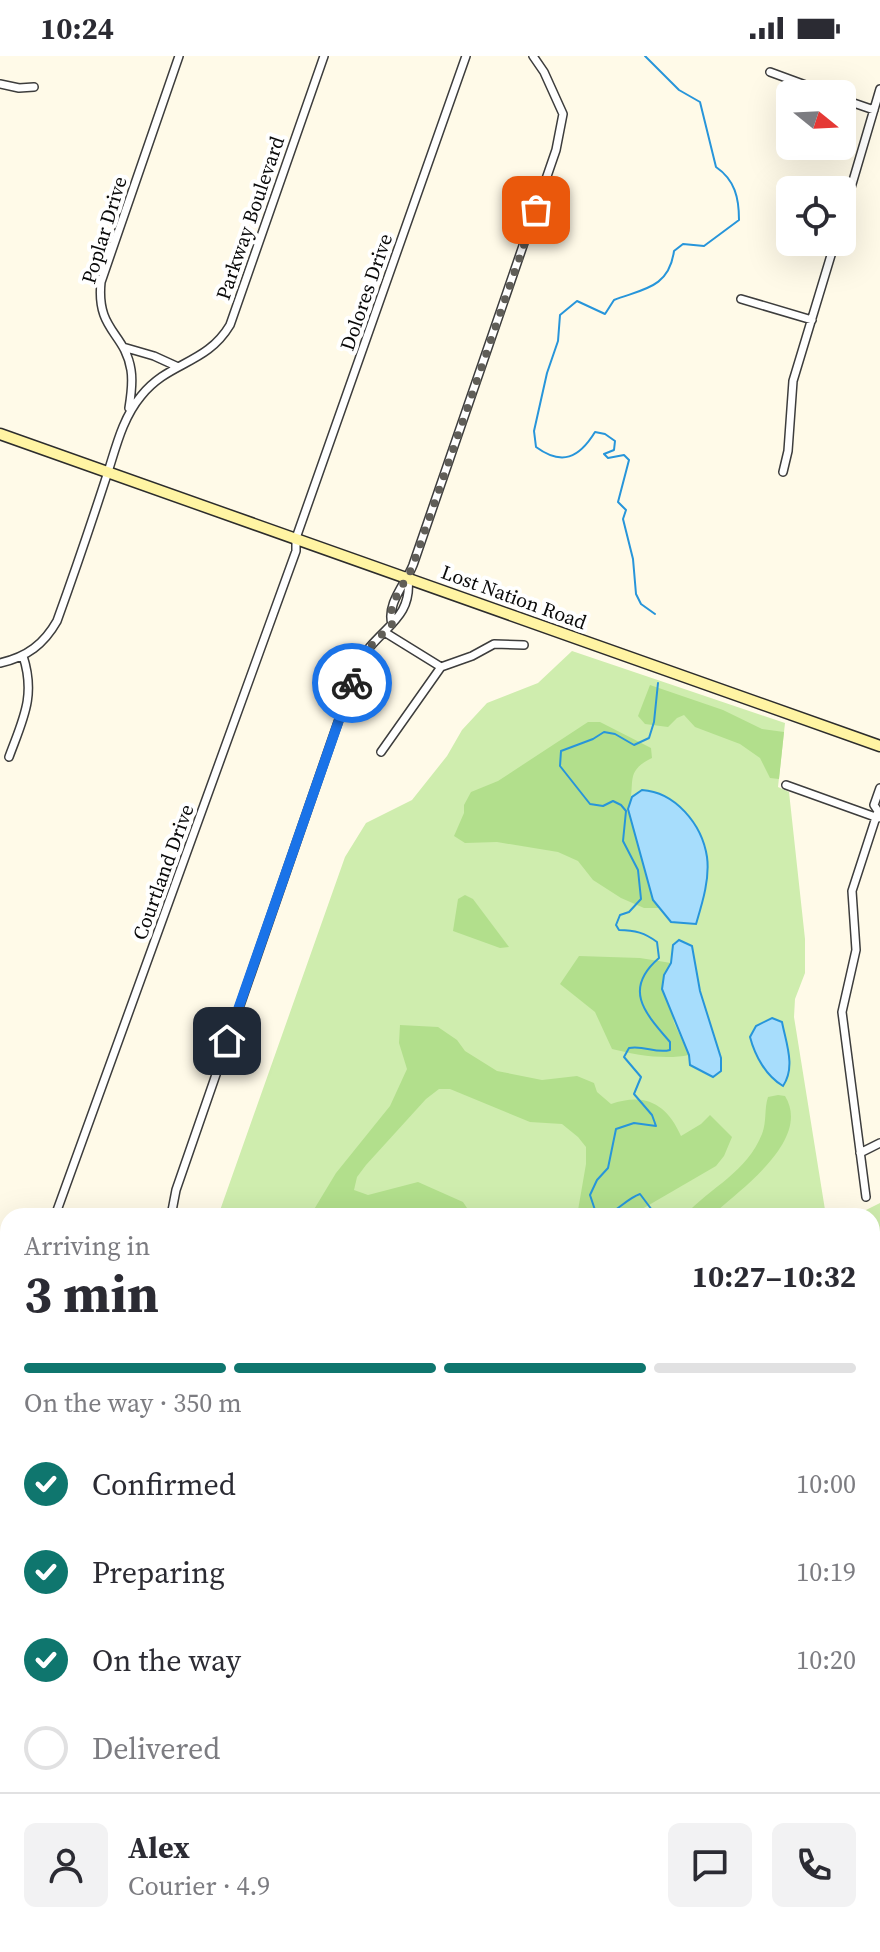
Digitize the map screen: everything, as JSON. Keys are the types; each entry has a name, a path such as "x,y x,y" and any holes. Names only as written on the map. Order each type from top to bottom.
{"street":[{"name":"Poplar Drive","path":"129,411 131,369 123,347 106,324 99,302 101,282 179,56"},
{"name":"Parkway Boulevard","path":"23,656 47,639 57,621 129,411 155,380 176,366 203,356 220,343 230,325 324,56"},
{"name":"Dolores Drive","path":"296,538 466,56"},
{"path":"173,1208 176,1190 352,682 368,649 392,624 390,617 400,587 408,578 556,150 563,114 544,72 533,56"},
{"path":"770,72 792,80"},
{"path":"0,84 34,87"},
{"path":"854,176 880,89"},
{"path":"856,104 874,110"},
{"path":"783,472 788,451 793,381 831,256"},
{"path":"741,299 812,320"},
{"path":"123,347 176,366"},
{"name":"Lost Nation Road","path":"0,434 880,746"},
{"name":"Courtland Drive","path":"58,1208 296,551 296,538"},
{"path":"386,633 441,667"},
{"path":"381,752 441,667 494,644 524,645"},
{"path":"0,663 23,656 29,676 30,692 9,757"},
{"path":"786,785 879,815"},
{"path":"866,1197 842,1012 856,950 852,891 879,815 874,805 880,788"},
{"path":"860,1153 880,1143"}],"green space":[{"path":"572,651 785,723 778,787 789,792 805,939 805,973 795,999 794,1017 825,1208 221,1208 345,857 366,823 412,800 447,756 462,730 487,703 538,683"},
{"path":"650,685 723,710 762,729 784,732 779,779 770,778 760,758 740,744 695,727 684,715 668,727 645,724 638,716"},
{"path":"588,722 600,722 651,748 652,758 634,773 628,809 658,908 644,908 621,898 593,880 578,861 558,852 497,842 465,843 454,836 471,792 498,781"},
{"path":"465,895 473,899 509,947 500,948 453,931 458,899"},
{"path":"579,956 640,958 671,963 664,975 674,1023 689,1055 650,1056 612,1049 595,1012 560,984"},
{"path":"400,1025 438,1027 457,1040 465,1051 497,1071 542,1080 577,1076 594,1083 597,1092 611,1104 634,1099 654,1104 669,1116 681,1136 710,1115 732,1137 716,1166 644,1208 578,1208 586,1147 578,1137 562,1124 530,1122 450,1089 439,1089 426,1099 366,1165 357,1177 354,1190 368,1195 418,1182 463,1202 467,1208 315,1208 336,1173 390,1106 407,1069 399,1043"},
{"path":"785,1096 791,1112 789,1128 782,1144 758,1174 720,1208 692,1208 747,1159 762,1134 768,1097"}],"water":[{"path":"642,790 654,792 676,803 693,822 704,845 707,874 696,924 671,922 653,900 628,809 632,797"},
{"path":"679,940 692,946 700,991 721,1058 721,1071 713,1077 690,1065 689,1055 662,989 664,975 671,963 673,945"},
{"path":"772,1018 782,1022 789,1055 789,1071 783,1086 762,1065 750,1037 756,1026"}],"waterway":[{"path":"645,56 679,90 700,102 716,167 735,190 739,220 704,246 683,244 674,251 667,273 660,280 614,300 605,314 577,301 560,315 558,341 534,431 536,447 554,456 576,453 595,432 615,441 614,450 604,454 608,458 624,455 629,460 618,502 626,510 623,519 633,559 636,594 641,604 655,614"},
{"path":"594,1208 590,1195 597,1180 608,1168 616,1129 634,1123 656,1126 652,1115 634,1094 641,1077 624,1057 629,1048 670,1050 670,1042 652,1021 641,1000 642,980 659,958 657,942 640,933 619,930 616,925 620,915 629,912 641,899 638,870 623,841 626,811 613,801 603,806 590,804 560,766 561,751 604,732 615,734 634,745 649,738 658,683"},
{"path":"618,1208 640,1194 650,1208"}],"way so far":[{"path":"352,683 368,649 392,624 390,617 400,587 413,565 536,210"}],"route":[{"path":"227,1041 352,683"}]}
